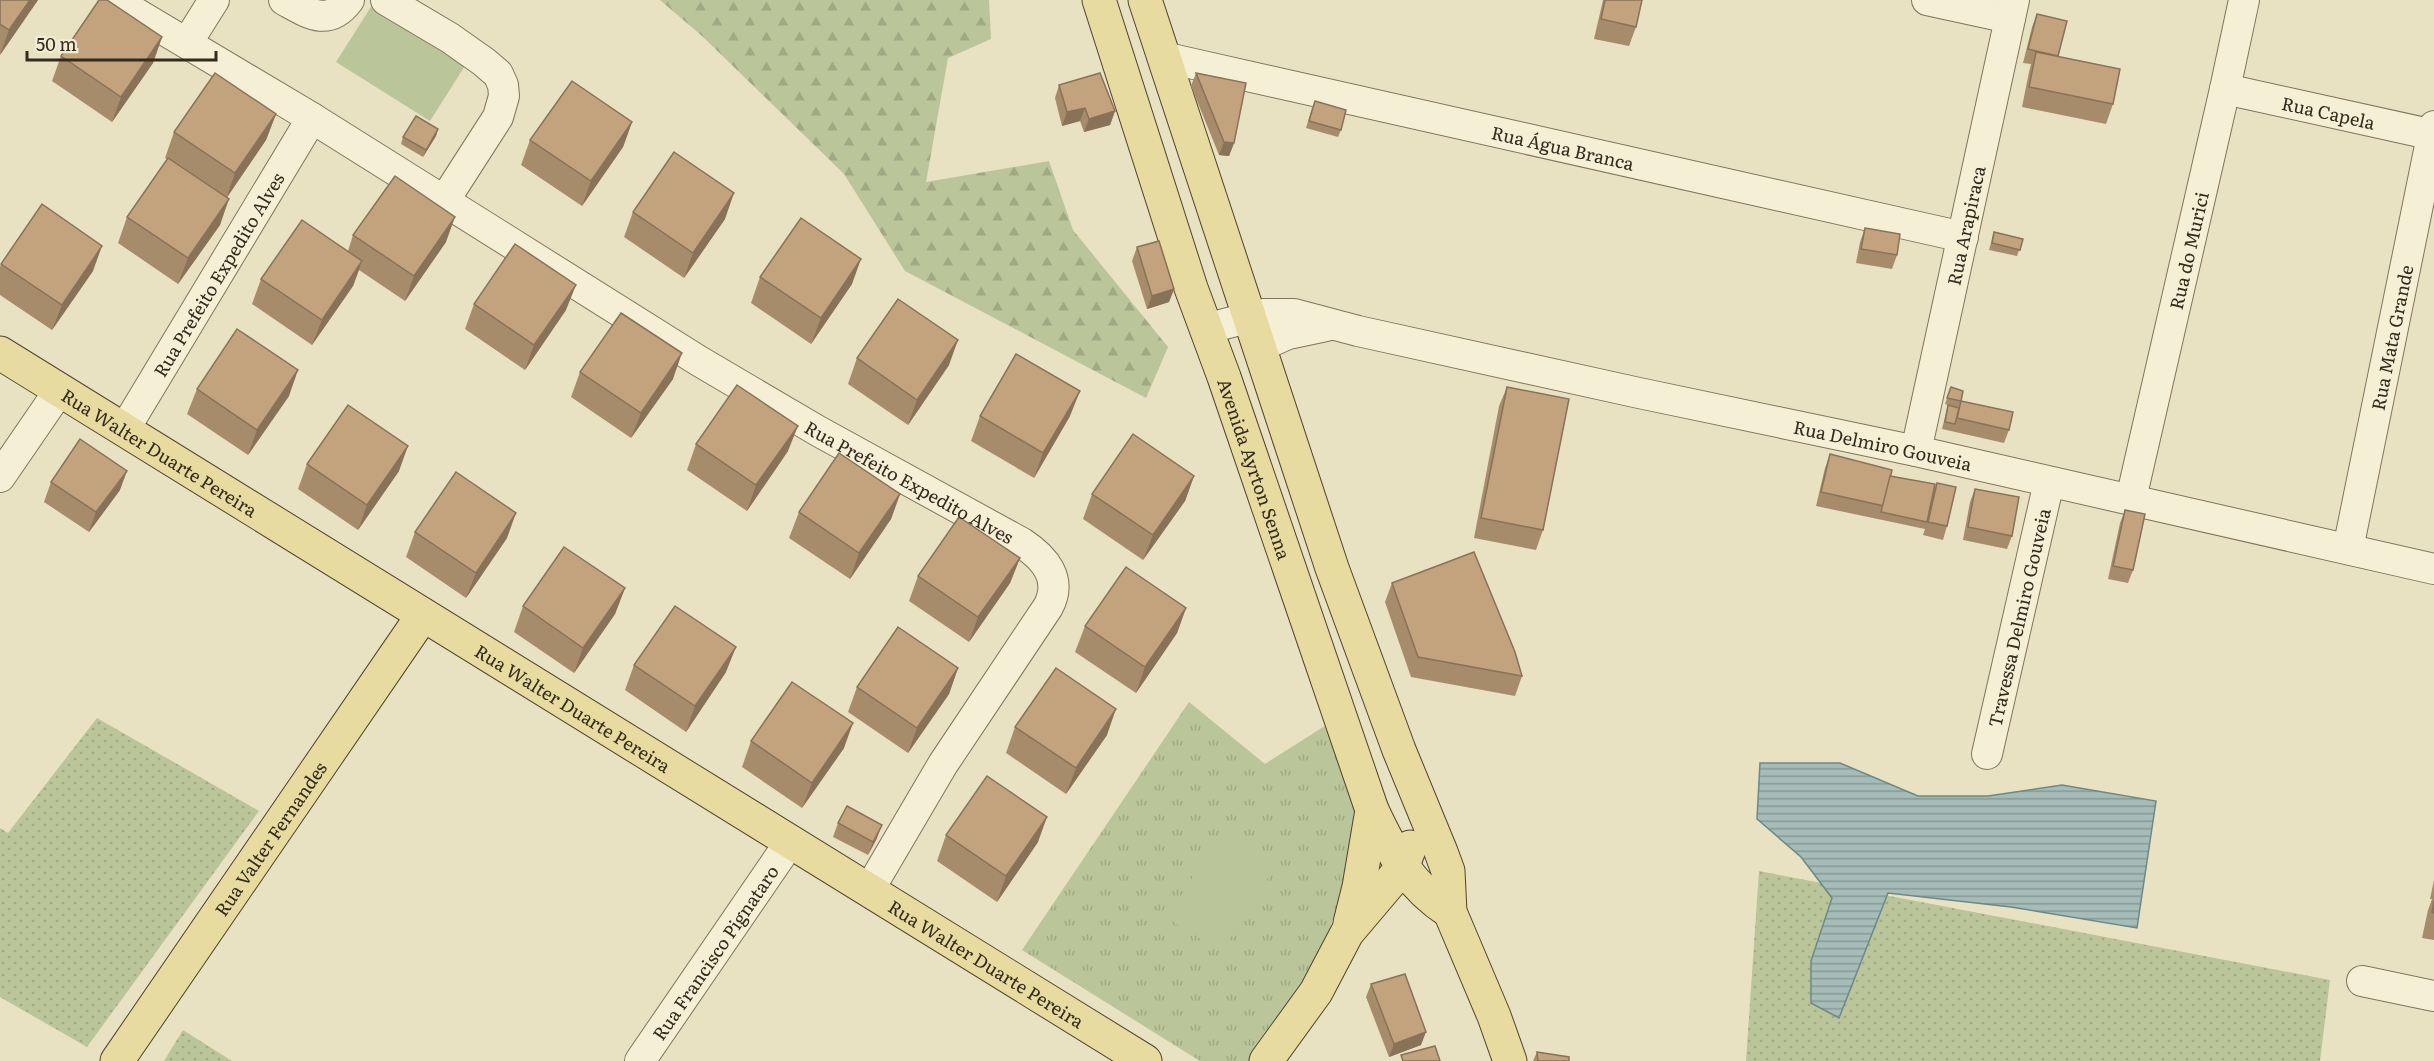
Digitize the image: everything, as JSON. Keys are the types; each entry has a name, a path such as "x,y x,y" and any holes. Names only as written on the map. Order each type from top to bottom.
{"main road":[{"name":"Avenida Ayrton Senna","path":"1099,0 1205,329 1235,409 1372,810 1402,868 1430,899 1450,901"},
{"path":"1145,0 1256,331 1291,448 1332,568 1399,750 1448,871 1450,901 1510,1061"},
{"name":"Rua Walter Duarte Pereira","path":"0,353 1145,1061"},
{"name":"Rua Valter Fernandes","path":"117,1061 423,615"},
{"path":"1266,1061 1316,992 1347,933 1402,868 1423,808"},
{"path":"1347,933 1359,887 1372,810"}],"street":[{"name":"Rua Prefeito Expedito Alves","path":"114,0 312,118 699,361 818,431 1022,543 1033,550 1048,566 1054,577 1052,600 943,764 869,890"},
{"path":"187,43 214,0"},
{"path":"284,0 321,17 336,12 349,0"},
{"path":"386,0 450,38 484,62 498,74 503,86 504,96 498,117 444,201"},
{"path":"1927,0 2012,9"},
{"name":"Rua do Murici","path":"2130,499 2244,0"},
{"name":"Rua Arapiraca","path":"1916,451 2012,9"},
{"name":"Rua Água Branca","path":"1163,57 1963,237"},
{"name":"Rua Capela","path":"2225,89 2433,132"},
{"name":"Rua Prefeito Expedito Alves","path":"124,430 312,118"},
{"name":"Rua Mata Grande","path":"2348,549 2433,132"},
{"name":"Rua Delmiro Gouveia","path":"1205,329 1288,334 1332,325 1916,451 2434,569"},
{"path":"0,477 59,391"},
{"name":"Travessa Delmiro Gouveia","path":"1987,754 2049,482"},
{"name":"Rua Francisco Pignataro","path":"640,1061 790,842"},
{"path":"2362,981 2434,996"}],"green space":[{"path":"660,0 989,0 991,39 948,58 926,182 1049,161 1073,230 1168,347 1146,398 905,271 844,174 702,36"},
{"path":"374,2 468,61 430,121 336,62"},
{"path":"1189,702 1265,764 1331,722 1361,814 1347,877 1326,940 1307,979 1250,1061 1200,1061 1022,950"},
{"path":"97,718 259,811 87,1047 0,997 0,828 8,833"},
{"path":"1221,832 1276,865 1222,952 1167,918"},
{"path":"1759,871 2330,980 2320,1061 1746,1061"},
{"path":"183,1030 232,1061 164,1061"}],"water":[{"path":"1760,763 1840,763 1918,796 1988,796 2062,785 2156,801 2137,928 2011,907 1888,893 1839,1018 1811,1003 1811,961 1832,898 1801,857 1757,819"}],"building":[{"path":"0,0 30,0 9,30 0,24"},
{"path":"99,0 107,0 162,37 121,97 61,56"},
{"path":"1605,0 1642,0 1636,27 1601,19"},
{"path":"2037,14 2067,21 2058,56 2028,49"},
{"path":"2036,52 2120,69 2113,104 2029,87"},
{"path":"215,73 276,114 235,173 174,132"},
{"path":"1100,73 1115,111 1089,119 1085,108 1067,112 1059,85"},
{"path":"1196,73 1246,83 1234,143 1224,142"},
{"path":"572,81 632,122 591,181 530,140"},
{"path":"1315,101 1346,110 1341,130 1309,121"},
{"path":"416,116 438,129 426,150 403,137"},
{"path":"674,152 734,193 693,253 633,212"},
{"path":"168,158 229,199 188,258 127,217"},
{"path":"395,176 455,217 414,276 353,235"},
{"path":"42,204 102,246 62,305 1,264"},
{"path":"801,218 861,259 821,318 760,277"},
{"path":"302,220 362,261 322,320 261,279"},
{"path":"1865,228 1900,234 1897,255 1861,249"},
{"path":"1994,232 2023,239 2020,250 1992,243"},
{"path":"1159,241 1174,289 1152,296 1137,247"},
{"path":"515,244 576,285 534,345 474,304"},
{"path":"898,299 958,340 917,400 857,358"},
{"path":"621,313 682,353 641,413 580,372"},
{"path":"237,329 298,370 257,430 197,389"},
{"path":"1016,354 1080,391 1043,453 980,416"},
{"path":"737,385 798,426 756,485 696,444"},
{"path":"1507,387 1569,399 1543,530 1481,518"},
{"path":"1951,387 1963,391 1961,401 1947,398"},
{"path":"1961,401 2013,412 2009,430 1957,418"},
{"path":"348,405 408,446 367,505 307,464"},
{"path":"1948,405 1959,408 1955,424 1945,422"},
{"path":"1133,434 1194,476 1153,535 1092,494"},
{"path":"80,439 127,471 96,512 51,482"},
{"path":"839,453 900,494 859,553 799,512"},
{"path":"1830,454 1892,470 1884,506 1821,492"},
{"path":"456,472 516,513 476,573 415,532"},
{"path":"1890,476 1935,484 1927,522 1881,512"},
{"path":"1937,483 1956,487 1947,526 1928,522"},
{"path":"1975,489 2019,497 2012,536 1968,527"},
{"path":"2125,510 2145,514 2133,570 2113,566"},
{"path":"959,517 1020,558 978,617 918,576"},
{"path":"564,547 625,588 583,648 523,606"},
{"path":"1474,552 1515,652 1522,676 1418,657 1392,583"},
{"path":"1126,567 1186,608 1145,667 1085,626"},
{"path":"675,606 736,647 695,706 634,665"},
{"path":"898,627 958,668 917,728 857,687"},
{"path":"1056,668 1116,709 1076,768 1015,727"},
{"path":"792,682 853,723 812,783 751,741"},
{"path":"987,776 1047,817 1006,876 946,835"},
{"path":"847,806 882,825 873,842 838,823"},
{"path":"1405,974 1426,1032 1394,1044 1371,984"},
{"path":"1435,1046 1440,1061 1403,1061 1401,1055"},
{"path":"1537,1052 1569,1057 1569,1061 1538,1061"}]}
